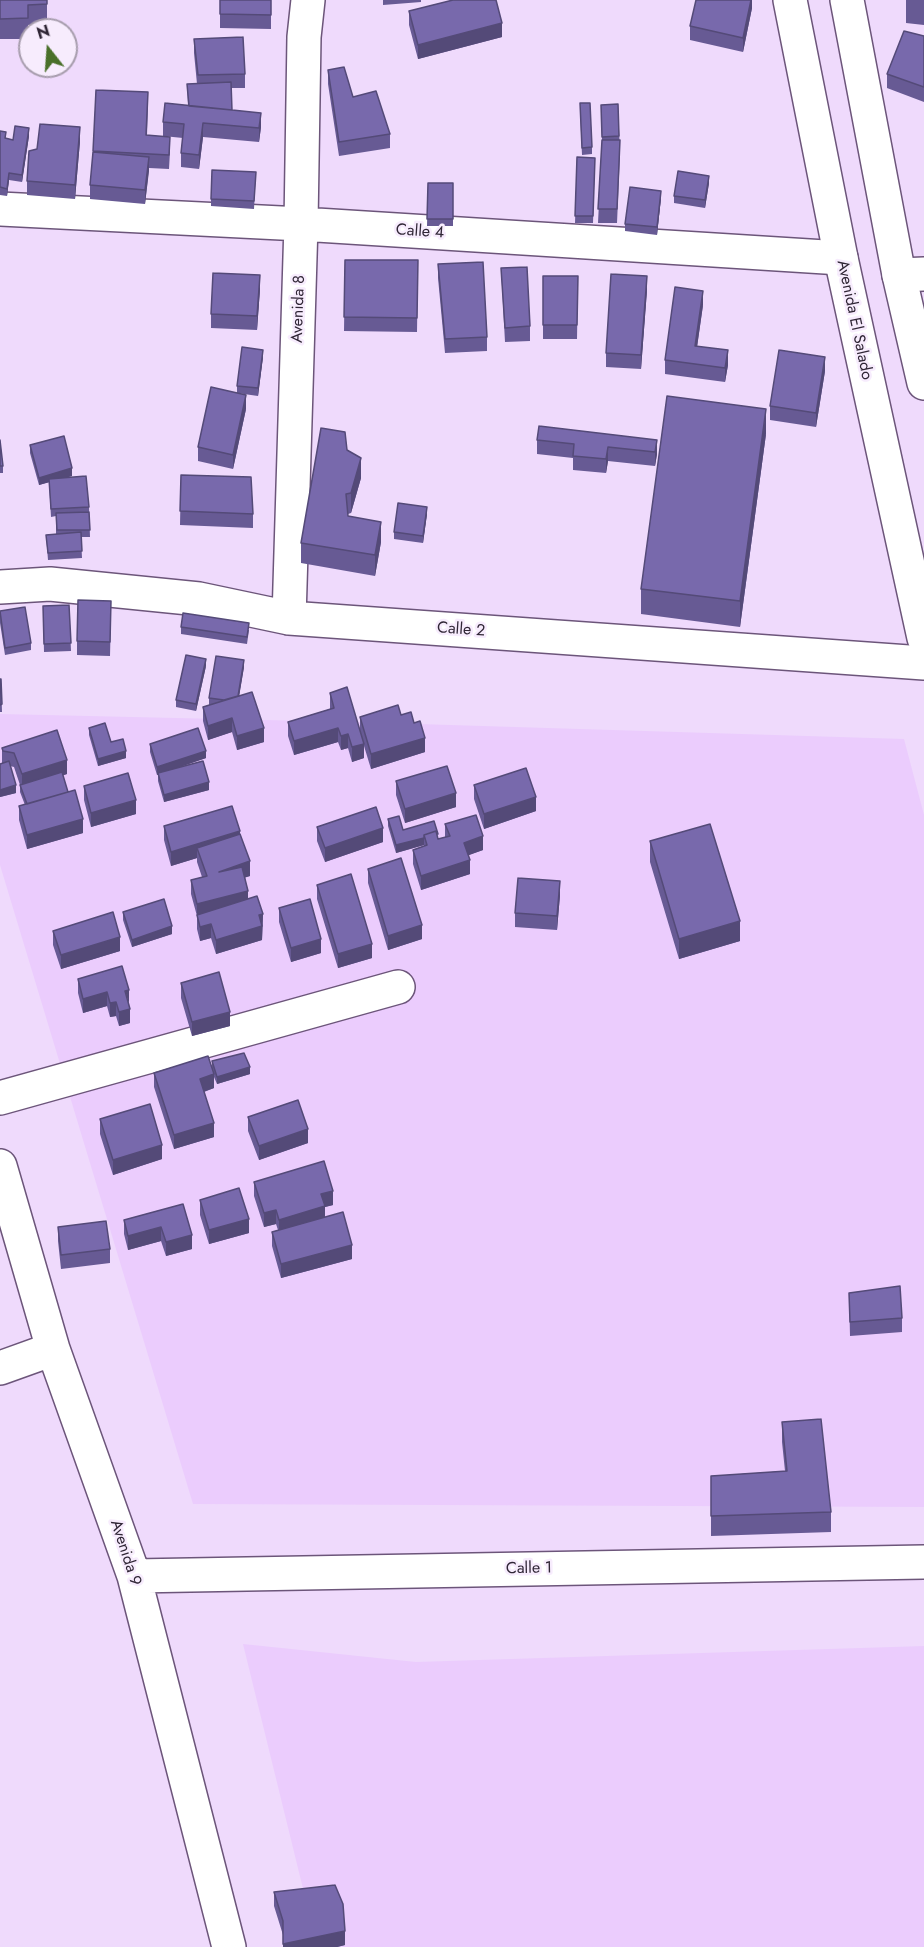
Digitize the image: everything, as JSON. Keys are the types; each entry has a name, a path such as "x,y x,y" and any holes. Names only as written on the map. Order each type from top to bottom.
{"street":[{"name":"Avenida 8","path":"289,618 301,224 304,37 308,0"},
{"name":"Avenida El Salado","path":"790,0 841,258 924,638"},
{"path":"847,0 912,275 924,383"},
{"name":"Calle 4","path":"0,209 301,224 841,258"},
{"name":"Calle 2","path":"0,587 50,584 199,598 289,618 924,663"},
{"path":"0,1098 398,987"},
{"name":"Avenida 9","path":"0,1166 53,1349 134,1576 230,1947"},
{"path":"0,1368 53,1349"},
{"name":"Calle 1","path":"134,1576 924,1562"}],"shaded area":[{"path":"0,714 904,739 924,815 924,1507 193,1504 0,865"},
{"path":"243,1644 416,1662 924,1646 924,1947 312,1947 308,1909"}],"building":[{"path":"0,0 47,0 47,4 28,5 28,18 0,19"},
{"path":"220,0 271,0 271,15 220,14"},
{"path":"453,0 496,0 502,23 418,45 409,11"},
{"path":"696,0 751,0 743,38 690,26"},
{"path":"904,31 924,36 924,87 887,74"},
{"path":"243,37 245,74 198,75 194,39"},
{"path":"344,67 353,97 376,91 390,134 339,142 328,70"},
{"path":"231,82 232,110 189,106 187,84"},
{"path":"96,90 148,92 146,135 170,137 169,155 93,151"},
{"path":"165,103 261,113 259,128 203,123 199,155 181,153 184,124 163,122"},
{"path":"580,103 590,103 592,147 582,148"},
{"path":"618,104 619,136 602,137 601,105"},
{"path":"40,124 80,127 75,185 27,181 29,151 37,149"},
{"path":"15,126 29,128 22,175 9,173 7,189 0,187 0,131 6,132 5,138 13,140"},
{"path":"602,140 620,140 617,209 598,209"},
{"path":"93,152 149,157 145,190 90,185"},
{"path":"577,157 595,158 593,216 575,216"},
{"path":"212,170 256,172 254,201 211,199"},
{"path":"678,171 709,176 705,200 674,196"},
{"path":"428,183 453,183 453,219 427,219"},
{"path":"630,187 661,191 657,227 625,224"},
{"path":"345,260 418,260 417,318 344,317"},
{"path":"483,262 487,337 445,339 438,264"},
{"path":"527,267 530,326 505,328 501,268"},
{"path":"213,273 260,275 257,316 211,314"},
{"path":"611,274 647,276 641,355 606,353"},
{"path":"543,276 578,276 577,325 543,325"},
{"path":"675,287 703,291 695,346 728,350 725,368 665,360"},
{"path":"242,347 263,350 258,388 237,386"},
{"path":"779,350 825,357 816,413 770,406"},
{"path":"211,387 246,395 233,455 198,447"},
{"path":"667,396 766,409 740,601 641,589"},
{"path":"539,426 657,440 655,452 608,447 606,459 573,456 574,444 537,440"},
{"path":"321,428 345,432 347,450 361,458 351,493 346,494 348,516 381,522 375,555 301,543"},
{"path":"64,436 72,468 39,478 30,445"},
{"path":"0,440 3,466 0,466"},
{"path":"181,475 251,477 253,514 180,511"},
{"path":"86,476 89,507 51,509 49,479"},
{"path":"398,503 427,507 423,536 394,532"},
{"path":"89,512 90,530 57,530 56,513"},
{"path":"81,532 82,551 48,553 46,535"},
{"path":"78,600 111,601 110,642 77,641"},
{"path":"69,605 71,643 44,644 43,606"},
{"path":"25,607 31,643 5,648 0,611"},
{"path":"183,613 249,623 247,637 181,627"},
{"path":"186,655 206,659 196,704 176,700"},
{"path":"216,656 244,660 238,696 224,700 209,698"},
{"path":"0,679 2,704 0,705"},
{"path":"347,687 364,744 352,747 348,734 341,736 338,728 294,741 288,722 334,708 330,693"},
{"path":"252,692 264,728 237,736 232,718 208,726 203,707"},
{"path":"398,705 401,715 411,712 414,723 420,721 425,738 371,754 360,717"},
{"path":"105,723 111,742 123,739 126,751 98,759 89,728"},
{"path":"198,728 206,751 157,767 150,744"},
{"path":"57,730 67,760 22,774 14,753 3,751 2,748"},
{"path":"9,761 16,785 0,790 0,764"},
{"path":"203,761 209,782 164,795 158,773"},
{"path":"447,766 456,793 405,809 396,781"},
{"path":"526,768 536,797 484,814 474,785"},
{"path":"62,772 68,792 27,804 20,785"},
{"path":"128,773 136,800 91,813 84,786"},
{"path":"75,790 83,819 27,835 19,806"},
{"path":"232,806 240,831 171,852 164,826"},
{"path":"376,807 383,828 325,848 317,827"},
{"path":"476,815 483,836 464,843 470,860 421,876 413,850 427,845 424,835 436,831 438,839 450,836 445,824"},
{"path":"399,816 403,830 434,821 438,834 436,831 424,835 424,838 396,845 388,819"},
{"path":"710,824 740,921 679,939 650,841"},
{"path":"240,834 250,861 219,872 242,867 248,891 197,904 191,880 207,876 197,848"},
{"path":"401,858 422,925 388,936 368,869"},
{"path":"351,874 372,944 338,954 317,885"},
{"path":"518,878 560,881 557,916 515,913"},
{"path":"257,896 263,914 259,915 262,926 216,940 211,924 200,927 197,915"},
{"path":"164,899 172,926 132,940 123,912"},
{"path":"310,899 321,939 291,948 279,908"},
{"path":"113,912 120,937 61,955 53,931"},
{"path":"122,966 129,990 125,991 130,1009 119,1012 116,1002 110,1003 107,992 83,999 78,979"},
{"path":"219,972 230,1012 192,1022 181,983"},
{"path":"244,1053 250,1067 217,1077 212,1061"},
{"path":"208,1056 214,1074 200,1079 214,1123 174,1135 154,1073"},
{"path":"298,1100 308,1129 259,1146 248,1117"},
{"path":"150,1104 162,1145 113,1160 100,1119"},
{"path":"324,1161 333,1191 321,1194 325,1206 279,1220 276,1210 264,1213 254,1182"},
{"path":"239,1188 249,1219 209,1230 200,1200"},
{"path":"183,1204 192,1235 166,1242 161,1227 128,1236 124,1220"},
{"path":"343,1212 352,1245 281,1264 272,1232"},
{"path":"106,1221 110,1249 61,1255 58,1227"},
{"path":"900,1286 902,1318 850,1322 849,1293"},
{"path":"821,1419 831,1512 711,1516 711,1476 787,1471 782,1422"},
{"path":"335,1885 343,1904 345,1931 283,1944 283,1921 274,1892"}]}
